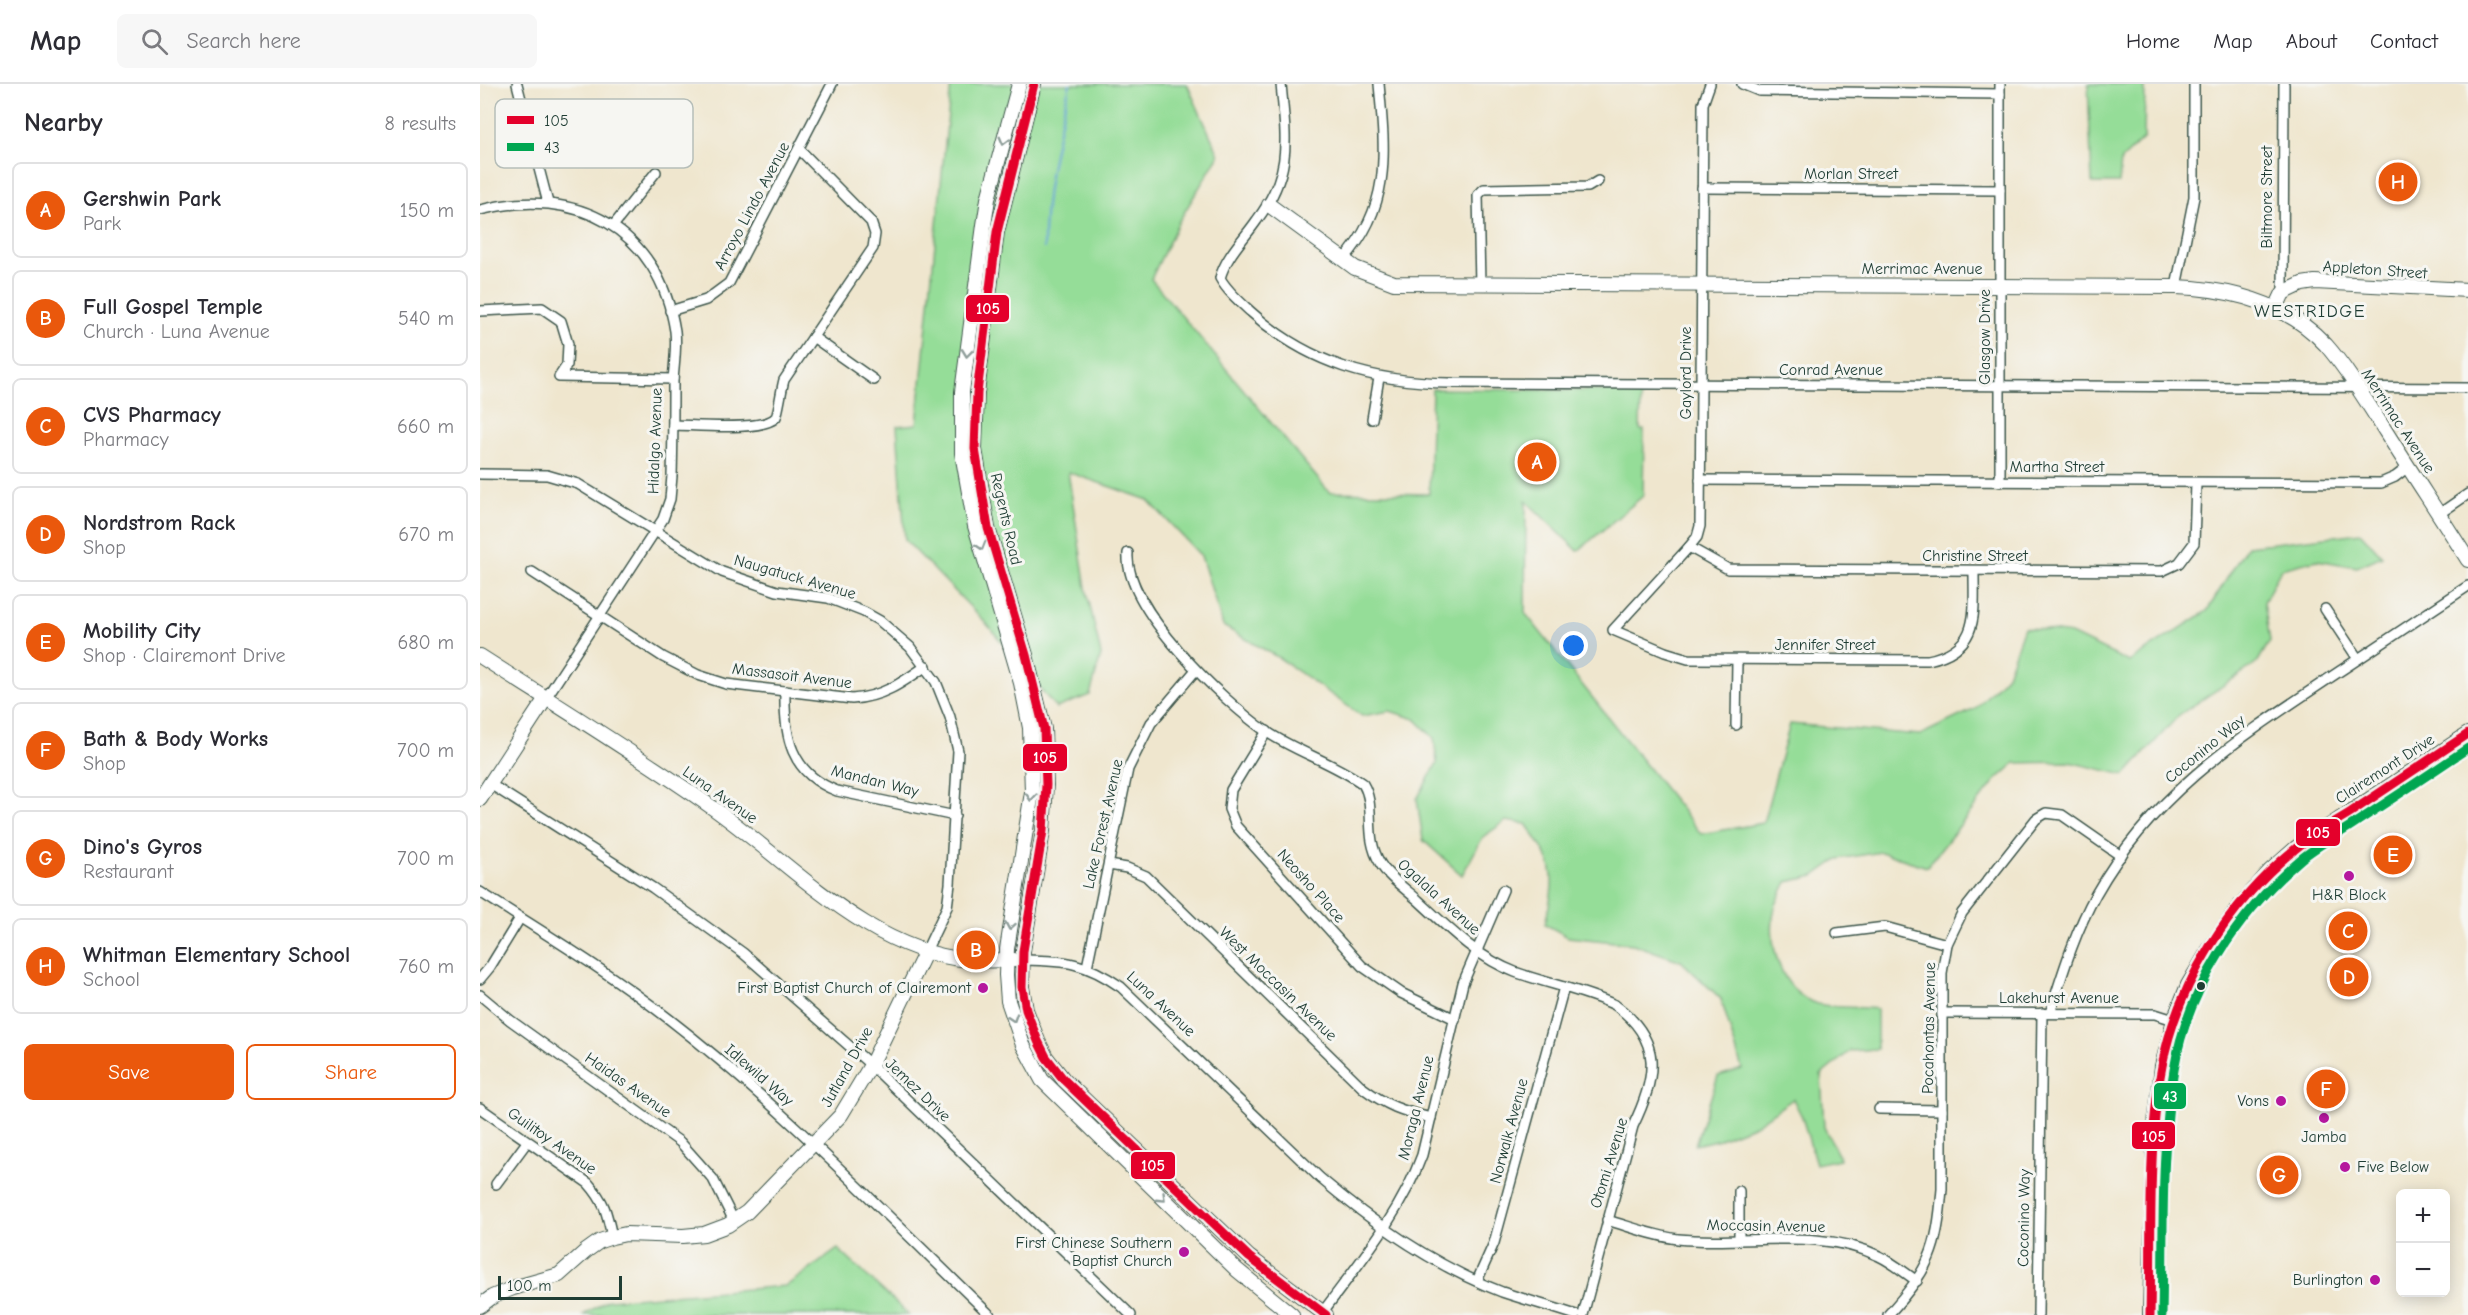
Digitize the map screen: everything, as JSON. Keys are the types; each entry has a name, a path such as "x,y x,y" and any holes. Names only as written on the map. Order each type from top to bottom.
{"main road":[{"name":"Regents Road","path":"1019,84 988,199 962,392 962,453 975,525 1011,649 1030,728 1032,792 1005,960 1008,1001 1023,1045 1042,1080 1237,1270 1292,1315"},
{"name":"Regents Road","path":"1034,84 997,232 977,393 975,449 988,528 1026,655 1044,729 1046,785 1043,831 1022,960 1022,987 1026,1010 1046,1057 1064,1080 1249,1257 1323,1314"},
{"name":"Merrimac Avenue","path":"1269,205 1355,268 1394,283 2176,287 2210,289 2248,297 2276,309 2308,329 2325,344 2356,387 2468,560"},
{"name":"Appleton Street","path":"2283,293 2315,282 2468,290"},
{"name":"Biltmore Street","path":"2276,309 2283,293"},
{"name":"Luna Avenue","path":"480,656 714,808 855,917 889,936 926,951 967,960 1022,960"},
{"name":"Hidalgo Avenue","path":"480,799 546,698"},
{"name":"Clairemont Drive","path":"2150,1315 2154,1131 2162,1066 2174,1020 2188,986 2236,910 2270,871 2296,848 2468,734"},
{"name":"Jutland Drive","path":"480,1306 492,1297 513,1288 559,1275 600,1241 626,1234 683,1236 704,1234 734,1221 747,1212 841,1115 871,1065 926,951"}],"street":[{"path":"517,84 521,99"},
{"name":"Arroyo Lindo Avenue","path":"670,311 706,300 729,283 831,84"},
{"path":"1269,205 1284,168 1286,140 1281,84"},
{"path":"1343,260 1371,219 1381,190 1385,149 1379,84"},
{"name":"Gaylord Drive","path":"1613,630 1689,547 1697,537 1700,526 1703,104 1710,84"},
{"path":"1742,84 1759,92 2001,89"},
{"path":"2176,287 2194,196 2194,84"},
{"name":"Biltmore Street","path":"2283,293 2284,84"},
{"name":"Glasgow Drive","path":"2001,89 2001,482"},
{"path":"673,425 756,426 774,419 778,414 778,402 784,380 873,248 875,234 871,222 799,149"},
{"path":"539,168 548,203"},
{"path":"613,226 656,172"},
{"path":"1480,284 1478,195 1484,189 1588,187 1598,181"},
{"name":"Morlan Street","path":"1702,188 2001,190"},
{"name":"Hidalgo Avenue","path":"480,210 527,202 548,203 568,206 588,213 613,226 641,250 654,270 668,300 675,332 670,499 663,519 546,698"},
{"name":"Conrad Avenue","path":"1269,205 1224,265 1220,278 1223,284 1260,320 1295,346 1337,366 1379,378 1439,383 2468,388"},
{"path":"480,312 542,308 561,321 568,344 567,365 559,377 673,379"},
{"path":"813,337 874,380"},
{"path":"1372,419 1379,378"},
{"name":"Martha Street","path":"1700,480 2381,483 2396,477 2408,467"},
{"name":"Naugatuck Avenue","path":"480,474 547,475 578,484 722,572 777,591 828,598 864,612 880,621 910,647 926,666"},
{"name":"Christine Street","path":"1689,547 1728,569 1974,572 2162,571 2179,563 2194,543 2196,483"},
{"path":"2439,514 2468,494"},
{"name":"Ogalala Avenue","path":"1128,553 1127,564 1137,589 1159,626 1195,670 1229,702 1267,731 1299,751 1363,784 1367,790 1370,806 1370,840 1380,865 1457,936 1477,950 1513,971 1615,1005 1635,1023"},
{"name":"Massasoit Avenue","path":"532,572 663,657 698,675 726,684 852,699 869,698 892,690 926,666"},
{"name":"Jennifer Street","path":"1613,630 1688,659 1928,660 1944,657 1962,645 1972,628 1974,572"},
{"name":"Coconino Way","path":"2038,1315 2046,1013 2070,949 2096,894 2121,856 2186,781 2244,734 2468,586"},
{"path":"2325,609 2358,659"},
{"path":"1736,725 1737,660"},
{"name":"Jutland Drive","path":"926,666 936,682 950,717 958,751 947,907 926,951"},
{"name":"Lake Forest Avenue","path":"1087,967 1128,769 1151,723 1195,670"},
{"name":"Mandan Way","path":"785,691 784,720 789,743 799,764 824,786 837,791 955,816"},
{"name":"Neosho Place","path":"1267,731 1231,790 1229,809 1236,826 1362,966 1401,993 1455,1019"},
{"name":"Jemez Drive","path":"490,784 653,888 743,953 871,1065 1131,1315"},
{"name":"Pocahontas Avenue","path":"1889,1315 1917,1281 1932,1256 1940,1223 1942,973 1947,944 1962,914 2036,819 2046,813 2062,814 2121,856"},
{"name":"West Moccasin Avenue","path":"1108,865 1127,868 1146,876 1363,1088 1399,1111 1431,1118"},
{"name":"Moraga Avenue","path":"1323,1314 1384,1227 1415,1175 1463,983 1503,890"},
{"name":"Idlewild Way","path":"480,892 620,982 730,1068 814,1144 990,1315"},
{"path":"480,980 490,968 520,918"},
{"path":"1837,933 1885,927 1947,944"},
{"name":"Luna Avenue","path":"1022,960 1066,960 1102,974 1121,987 1320,1178 1384,1227 1427,1255 1477,1281 1502,1292 1576,1315"},
{"name":"Norwalk Avenue","path":"1477,1281 1494,1243 1564,987"},
{"name":"Haidas Avenue","path":"480,995 510,1020 680,1142 713,1179 734,1221"},
{"name":"Lakehurst Avenue","path":"1942,1013 2155,1014 2174,1020"},
{"name":"Otomi Avenue","path":"1583,1315 1633,1126 1647,1097 1652,1069 1644,1034 1635,1023"},
{"name":"Guilitoy Avenue","path":"480,1108 588,1183 605,1206 612,1237"},
{"path":"1879,1109 1942,1110"},
{"path":"496,1184 527,1142"},
{"path":"1740,1191 1740,1240"},
{"name":"Moccasin Avenue","path":"1607,1220 1652,1234 1679,1239 1815,1240 1845,1244 1879,1256 1917,1281"}],"green space":[{"path":"951,84 1187,84 1219,155 1179,221 1151,279 1329,492 1429,494 1432,389 1641,391 1640,430 1644,430 1643,496 1578,551 1526,501 1525,613 1701,834 1763,823 1790,724 1920,735 1975,709 2007,675 2024,627 2071,634 2129,662 2207,611 2247,546 2361,533 2382,556 2357,567 2317,560 2281,569 2264,602 2270,641 2257,663 2179,715 2125,775 2069,762 2015,763 1995,781 1927,867 1881,852 1838,859 1814,876 1787,882 1775,907 1773,920 1775,950 1785,978 1805,998 1818,1004 1877,1009 1877,1049 1850,1051 1821,1075 1824,1127 1840,1159 1816,1164 1802,1117 1793,1099 1755,1125 1720,1139 1695,1145 1718,1076 1742,1069 1721,999 1681,961 1633,944 1568,937 1545,924 1551,893 1551,871 1543,850 1526,824 1506,821 1483,837 1462,875 1423,840 1417,799 1437,763 1434,738 1415,719 1390,711 1362,716 1279,658 1223,626 1201,556 1148,500 1068,472 1086,588 1101,655 1090,695 1056,708 986,623 905,540 897,426 917,424"},
{"path":"2088,84 2145,84 2144,138 2121,160 2119,183 2092,183"},
{"path":"838,1249 909,1315 583,1315 608,1300 786,1286"}],"waterway":[{"path":"1044,248 1048,186 1070,84"}],"transit line":[{"name":"105","path":"1034,84 997,232 977,393 975,449 988,528 1026,655 1044,729 1046,785 1043,831 1023,951 1022,987 1026,1010 1046,1057 1064,1080 1249,1257 1326,1315"},
{"name":"105","path":"2150,1315 2152,1158 2157,1096 2170,1035 2180,1005 2194,975 2228,920 2270,871 2314,835 2468,734"},
{"name":"43","path":"2162,1315 2166,1131 2174,1070 2191,1010 2219,954 2257,903 2301,859 2468,748"}],"place":[{"name":"Whitman Elementary School","path":"2398,182"},
{"name":"Gershwin Park","path":"1537,462"},
{"name":"Mobility City","path":"2393,855"},
{"name":"H&R Block","path":"2349,876"},
{"name":"CVS Pharmacy","path":"2348,931"},
{"name":"Full Gospel Temple","path":"976,950"},
{"name":"Nordstrom Rack","path":"2349,977"},
{"name":"First Baptist Church of Clairemont","path":"983,988"},
{"name":"Bath & Body Works","path":"2326,1089"},
{"name":"Vons","path":"2281,1101"},
{"name":"Jamba","path":"2324,1118"},
{"name":"Five Below","path":"2345,1167"},
{"name":"Dino's Gyros","path":"2279,1175"},
{"name":"First Chinese Southern Baptist Church","path":"1184,1252"},
{"name":"Burlington","path":"2375,1280"}],"district":[{"name":"WESTRIDGE","path":"2310,311"}]}
